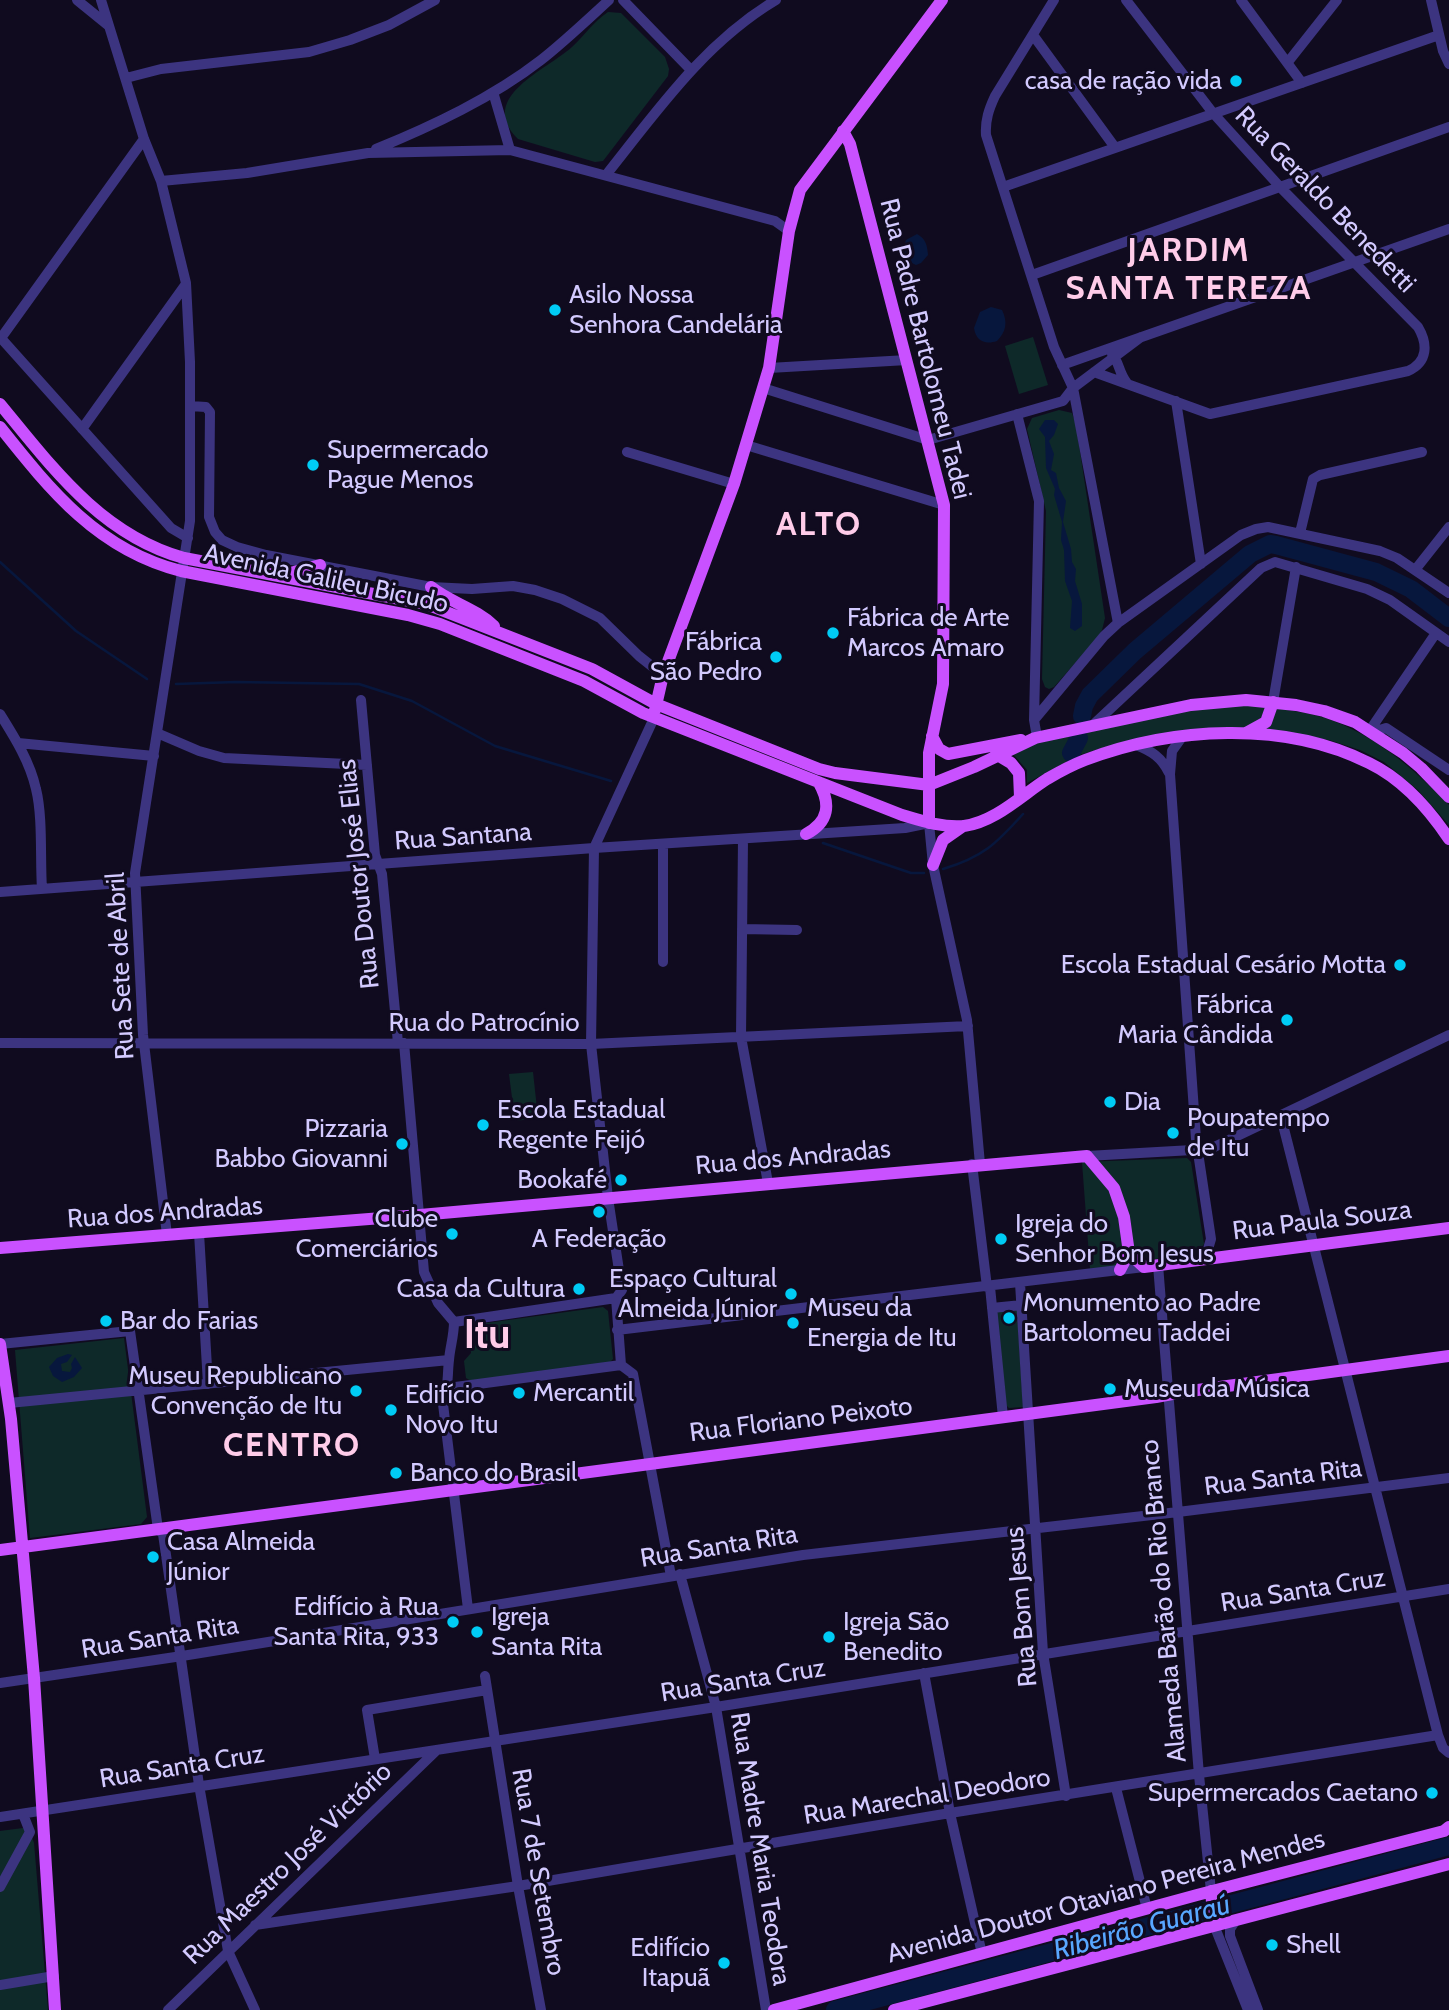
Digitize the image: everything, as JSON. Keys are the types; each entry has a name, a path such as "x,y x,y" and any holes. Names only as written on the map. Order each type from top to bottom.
{"main road":[{"path":"654,718 663,675 734,484 769,368 789,231 800,190 942,0"},
{"name":"Rua Padre Bartolomeu Tadei","path":"843,131 850,144 944,505 943,684 932,736 929,823"},
{"path":"0,404 58,475 101,516 134,538 155,548 184,558 426,604 592,669 656,704 826,771 929,785 1036,737"},
{"name":"Avenida Galileu Bicudo","path":"0,427 47,485 92,527 137,556 181,571 423,619 583,681 654,718 818,783 929,823 965,826"},
{"path":"279,576 320,565"},
{"path":"431,587 445,598 477,611 502,633"},
{"path":"932,736 939,749 948,754 1215,702 1273,702 1331,713 1372,731 1422,768 1449,797"},
{"path":"1245,733 1266,722 1273,702"},
{"path":"933,865 943,840 956,829 989,817 1062,770 1136,745 1182,737 1245,733 1302,741 1369,763 1405,788 1449,839"},
{"path":"981,747 1000,755 1019,773 1020,797"},
{"path":"806,834 817,828 827,811 826,797 818,783"},
{"path":"1087,1156 1110,1182 1118,1197 1129,1253 1120,1270"},
{"name":"Rua dos Andradas","path":"0,1248 419,1216 1087,1156"},
{"name":"Rua Paula Souza","path":"1151,1266 1449,1228"},
{"path":"1129,1253 1151,1266"},
{"path":"0,1343 9,1403 34,1678 55,2010"},
{"name":"Rua Floriano Peixoto","path":"23,1547 1169,1396 1449,1356"},
{"path":"0,1550 23,1547"},
{"name":"Avenida Doutor Otaviano Pereira Mendes","path":"774,2010 1147,1909 1212,1897 1444,1831 1449,1827"},
{"name":"Avenida Doutor Otaviano Pereira Mendes","path":"894,2010 1214,1921 1236,1920 1449,1864"},
{"path":"1212,1897 1214,1921"}],"street":[{"path":"77,0 111,28"},
{"name":"Rua Sete de Abril","path":"101,0 144,139 161,181 186,283 190,406 188,538 136,882 144,1044 167,1236"},
{"path":"126,78 162,69 309,52 350,40 435,0"},
{"path":"368,152 416,132 493,92 540,61 609,0"},
{"path":"623,0 690,69"},
{"path":"606,175 690,69 754,13 776,0"},
{"path":"1054,0 995,96 985,124 1032,275 1062,365 1073,388 1118,623"},
{"name":"Rua Geraldo Benedetti","path":"1094,372 1210,414 1416,367 1425,350 1424,337 1418,327 1280,188 1213,113 1126,0"},
{"path":"1241,0 1302,83"},
{"path":"1288,62 1337,0"},
{"path":"1431,0 1449,64"},
{"path":"1033,34 1114,146"},
{"path":"1003,187 1114,146 1439,35"},
{"path":"493,92 510,150"},
{"path":"1032,275 1449,127"},
{"path":"416,132 413,142 418,151"},
{"path":"144,139 1,338 171,528 188,538"},
{"path":"161,181 247,173 368,152 510,150 775,221 789,231"},
{"path":"1062,365 1449,229"},
{"path":"82,429 186,283"},
{"path":"763,388 928,440 1063,401 1073,388 1141,337"},
{"path":"1103,350 1115,356"},
{"path":"1115,356 1117,368 1127,383"},
{"path":"769,368 907,360"},
{"path":"1177,401 1200,564"},
{"path":"190,406 206,407 210,412 209,517 215,532 222,540 237,547 431,587 472,589 513,586 535,590 562,599 600,618 663,675"},
{"path":"1017,414 1039,500 1034,720 1036,737"},
{"path":"747,445 944,505"},
{"path":"628,452 734,484"},
{"path":"1300,533 1313,479 1320,475 1422,452"},
{"path":"1034,720 1118,623 1241,535 1256,528 1268,527 1380,551 1397,558 1449,593"},
{"path":"1415,570 1449,527"},
{"path":"1094,724 1261,568 1275,562 1380,594 1449,642"},
{"path":"1273,702 1296,567"},
{"path":"1372,731 1436,633"},
{"name":"Rua Doutor José Elias","path":"361,700 375,855 382,874 424,1272 438,1303 454,1322"},
{"path":"0,714 30,769 38,797 41,889"},
{"path":"448,1388 621,1366 616,1298 622,1290 608,1198 591,1044 594,848 654,718"},
{"path":"1372,731 1386,728 1449,769"},
{"path":"157,733 199,751 224,758 367,765"},
{"path":"1182,737 1172,751 1170,774 1199,1150 1211,1239 1201,1259"},
{"path":"18,743 153,756"},
{"path":"1136,745 1150,750 1160,758 1170,774"},
{"name":"Rua Santana","path":"0,892 905,828 929,823"},
{"name":"Rua Padre Bartolomeu Tadei","path":"929,823 933,865 968,1026 976,1164 1003,1417"},
{"path":"743,839 741,1037 768,1183"},
{"path":"663,844 663,962"},
{"path":"742,929 797,930"},
{"name":"Rua do Patrocínio","path":"0,1043 591,1044 968,1026"},
{"path":"1087,1156 1216,1147 1449,1035"},
{"path":"1281,1116 1438,1735 1443,1748 1449,1753"},
{"path":"199,1233 208,1384"},
{"path":"617,1331 1151,1266"},
{"name":"Alameda Barão do Rio Branco","path":"1151,1266 1169,1396 1199,1775 1212,1897"},
{"name":"Rua Bom Jesus","path":"1020,1283 1044,1653 1066,1796"},
{"path":"468,1609 443,1404 448,1388 454,1322 616,1298"},
{"path":"992,1308 1022,1305"},
{"path":"0,1343 130,1331 158,1529 163,1534 199,1785 228,1951 255,2010"},
{"path":"9,1403 449,1360"},
{"name":"Rua Madre Maria Teodora","path":"621,1366 633,1374 649,1463 675,1575 716,1707 766,2010"},
{"name":"Rua Santa Rita","path":"0,1683 803,1555 1449,1478"},
{"name":"Rua Santa Cruz","path":"0,1817 716,1707 1449,1589"},
{"path":"924,1673 950,1813 982,1954"},
{"name":"Rua 7 de Setembro","path":"485,1676 518,1886 541,2010"},
{"path":"375,1759 367,1710 487,1690"},
{"name":"Rua Marechal Deodoro","path":"255,1925 518,1886 1438,1735"},
{"name":"Rua Maestro José Victório","path":"168,2010 438,1749"},
{"path":"1116,1788 1147,1909"},
{"path":"0,1887 30,1832 23,1814"},
{"path":"1236,1920 1230,1929 1230,1936 1258,2010"},
{"path":"1214,1921 1248,2010"},
{"path":"0,1985 54,1976"}],"green space":[{"path":"608,12 621,13 665,57 668,76 603,161 595,162 518,139 507,124 505,110 510,97 533,75 572,47"},
{"path":"1033,337 1048,385 1019,394 1005,346"},
{"path":"1059,410 1072,413 1076,425 1105,618 1097,638 1054,687 1049,689 1045,687 1042,679 1046,511 1027,429 1032,418"},
{"path":"1244,705 1315,715 1360,733 1422,778 1449,805 1449,825 1418,790 1384,762 1360,750 1329,740 1255,728 1103,748 1079,755 1027,783 1027,770 1013,754 1038,742 1198,707"},
{"path":"533,1072 538,1118 515,1121 509,1074"},
{"path":"1187,1158 1191,1162 1204,1244 1198,1252 1149,1260 1137,1250 1123,1252 1117,1266 1090,1269 1082,1162"},
{"path":"603,1307 608,1311 613,1359 608,1364 471,1381 466,1378 464,1361 471,1353 469,1329 472,1325"},
{"path":"1017,1310 1023,1407 1009,1408 1006,1405 996,1315 998,1312"},
{"path":"124,1338 147,1517 141,1524 30,1538 15,1350"},
{"path":"23,1828 30,1832 34,1843 48,2010 0,2010 0,1831"}],"water":[{"path":"917,234 926,243 928,255 916,265 908,261 903,249 906,240"},
{"path":"991,307 1002,310 1005,327 997,341 985,342 979,339 974,328 980,312"},
{"path":"1045,420 1054,420 1058,424 1049,441 1054,454 1051,470 1056,473 1059,488 1066,501 1063,522 1082,604 1082,626 1075,631 1070,628 1072,601 1065,581 1062,522 1054,495 1055,489 1046,468 1045,437 1039,429"},
{"path":"72,1355 67,1362 61,1364 62,1371 70,1372 75,1357 82,1368 74,1377 62,1382 53,1376 49,1367 57,1358"}],"waterway":[{"path":"1082,716 1090,695 1135,651 1250,554 1270,544 1376,572 1411,589 1449,618"},
{"path":"0,562 76,631 147,679"},
{"path":"176,684 359,684 412,701 495,746 611,781"},
{"path":"1071,753 1079,738"},
{"path":"943,869 969,860 988,848 1023,814"},
{"path":"823,843 911,873 924,873"},
{"name":"Ribeirão Guaraú","path":"835,2010 1449,1846"}],"place":[{"name":"casa de ração vida","path":"1236,81"},
{"name":"Asilo Nossa Senhora Candelária","path":"555,310"},
{"name":"Supermercado Pague Menos","path":"313,465"},
{"name":"Fábrica de Arte Marcos Amaro","path":"833,633"},
{"name":"Fábrica São Pedro","path":"776,657"},
{"name":"Escola Estadual Cesário Motta","path":"1400,965"},
{"name":"Fábrica Maria Cândida","path":"1287,1020"},
{"name":"Dia","path":"1110,1102"},
{"name":"Escola Estadual Regente Feijó","path":"483,1125"},
{"name":"Poupatempo de Itu","path":"1173,1133"},
{"name":"Pizzaria Babbo Giovanni","path":"402,1144"},
{"name":"Bookafé","path":"621,1180"},
{"name":"A Federação","path":"599,1212"},
{"name":"Clube Comerciários","path":"452,1234"},
{"name":"Igreja do Senhor Bom Jesus","path":"1001,1239"},
{"name":"Casa da Cultura","path":"579,1289"},
{"name":"Espaço Cultural Almeida Júnior","path":"791,1294"},
{"name":"Monumento ao Padre Bartolomeu Taddei","path":"1009,1318"},
{"name":"Bar do Farias","path":"106,1321"},
{"name":"Museu da Energia de Itu","path":"793,1323"},
{"name":"Museu da Música","path":"1110,1389"},
{"name":"Museu Republicano Convenção de Itu","path":"356,1391"},
{"name":"Mercantil","path":"519,1393"},
{"name":"Edifício Novo Itu","path":"391,1410"},
{"name":"Banco do Brasil","path":"396,1473"},
{"name":"Casa Almeida Júnior","path":"153,1557"},
{"name":"Edifício à Rua Santa Rita, 933","path":"453,1622"},
{"name":"Igreja Santa Rita","path":"477,1632"},
{"name":"Igreja São Benedito","path":"829,1637"},
{"name":"Supermercados Caetano","path":"1432,1793"},
{"name":"Shell","path":"1272,1945"},
{"name":"Edifício Itapuã","path":"724,1963"}],"district":[{"name":"JARDIM SANTA TEREZA","path":"1189,270"},
{"name":"ALTO","path":"819,525"},
{"name":"Itu","path":"487,1336"},
{"name":"CENTRO","path":"292,1446"}]}
